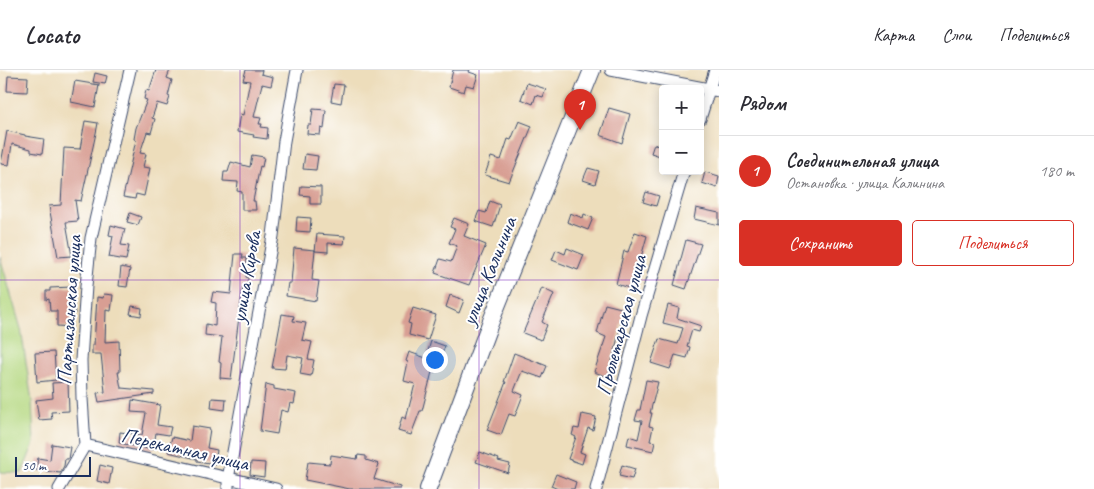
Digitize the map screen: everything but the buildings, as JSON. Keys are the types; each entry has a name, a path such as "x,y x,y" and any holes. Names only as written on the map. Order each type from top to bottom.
{"street":[{"name":"Партизанская улица","path":"85,445 82,360 91,238 130,70"},
{"name":"улица Кирова","path":"228,484 273,236 284,141 296,70"},
{"name":"улица Калинина","path":"428,489 489,326 592,70"},
{"path":"611,70 714,90"},
{"path":"704,110 714,90 715,70"},
{"name":"Пролетарская улица","path":"596,489 641,316 683,175"},
{"name":"Перекатная улица","path":"85,445 168,463 228,484 276,489"},
{"path":"59,489 85,445"}],"green space":[{"path":"0,257 21,329 32,402 34,443 22,473 0,472"}],"place":[{"name":"Соединительная улица","path":"580,130"}]}
